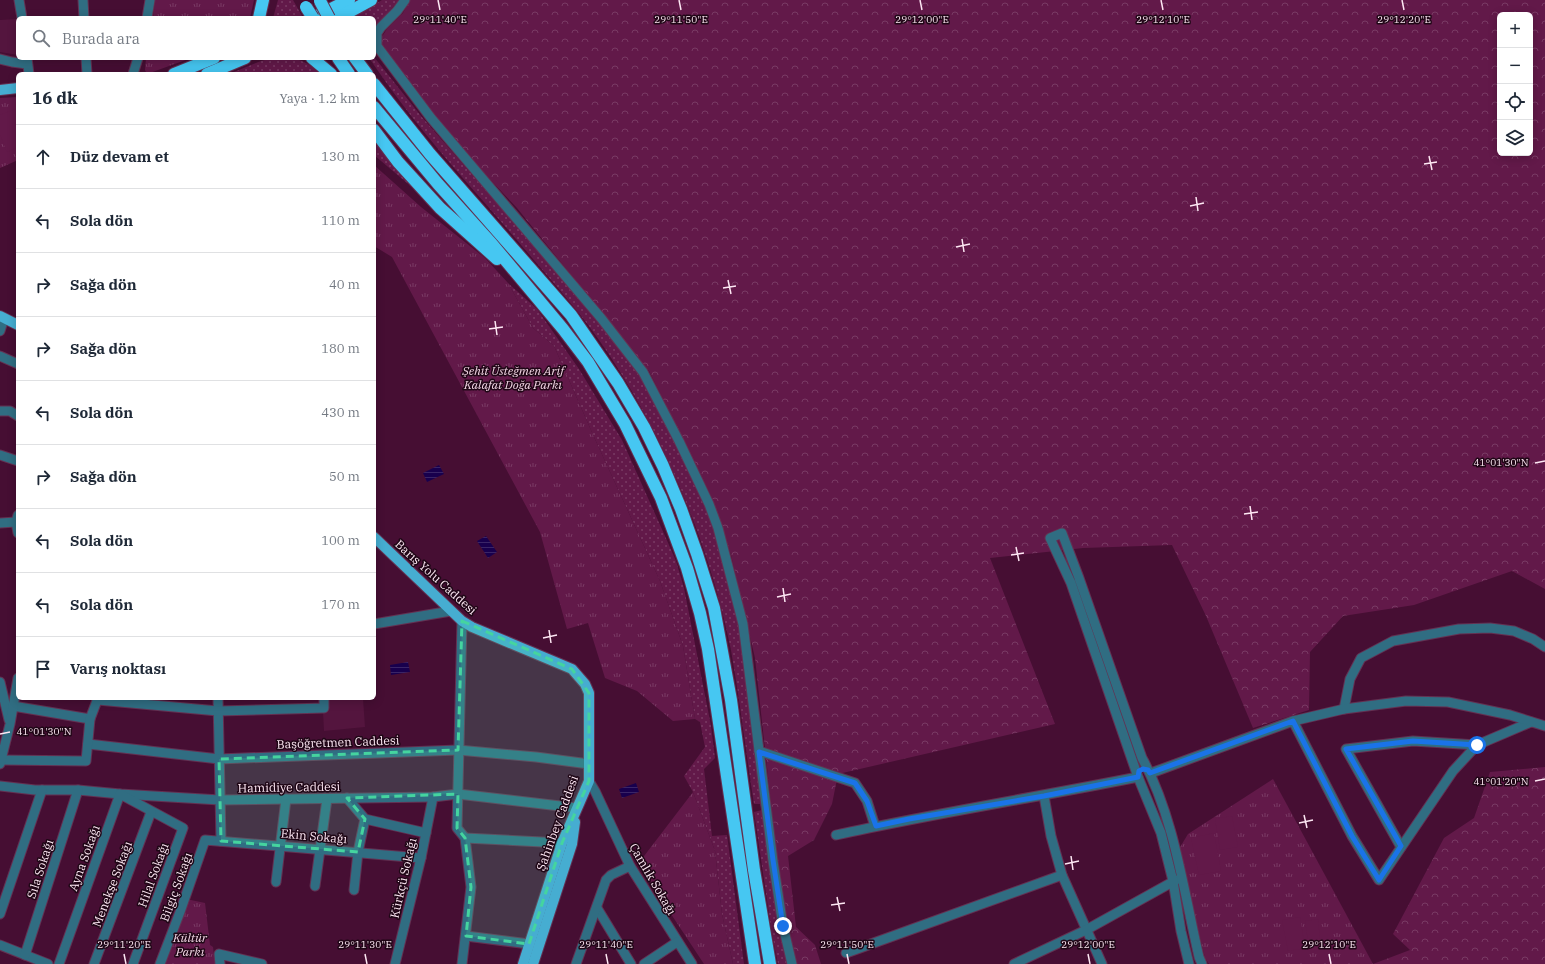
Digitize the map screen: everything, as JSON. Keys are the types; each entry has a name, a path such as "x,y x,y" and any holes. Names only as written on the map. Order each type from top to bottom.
{"highway":[{"path":"259,16 263,0"},
{"path":"317,16 349,0"},
{"path":"342,16 371,0"},
{"path":"319,1 328,16"},
{"path":"304,3 312,16"},
{"path":"213,67 238,60"},
{"path":"185,72 241,60"},
{"path":"314,60 329,72"},
{"path":"339,60 348,72"},
{"path":"357,60 365,72"},
{"path":"376,86 430,154 572,315 618,383 644,427 663,466 698,554 714,608 731,700 754,870 770,964"},
{"path":"376,110 536,296 588,362 625,424 661,498 687,568 700,613 711,665 755,964"},
{"path":"376,133 398,162 440,208 536,296"}],"main road":[{"path":"0,90 16,88"},
{"path":"2,317 16,324"},
{"name":"Barış Yolu Caddesi","path":"376,539 462,621 472,627 572,669"},
{"name":"Şahinbey Caddesi","path":"523,964 562,843 588,781 589,693 585,684 572,669"},
{"path":"533,964 572,844 577,808"}],"street":[{"path":"19,0 22,16"},
{"path":"82,0 84,16"},
{"path":"147,16 150,0"},
{"path":"404,0 397,11 377,33 377,46 431,118 601,318 644,372 700,483 718,528 743,624 775,875 783,926 792,964"},
{"path":"0,59 12,62 27,61 29,72"},
{"path":"86,60 87,72"},
{"path":"134,72 138,60"},
{"path":"0,331 2,317"},
{"path":"0,356 16,363"},
{"path":"0,411 10,411 16,415"},
{"path":"0,455 16,460"},
{"path":"0,523 16,518"},
{"path":"1189,964 1181,931 1177,879 1171,833 1150,773 1142,758 1080,578 1062,533 1050,538 1071,583 1138,777 1161,833 1177,879 1202,964"},
{"path":"376,624 451,611"},
{"path":"462,621 457,828 466,838 471,887 462,964"},
{"path":"1344,709 1350,679 1361,658 1393,641 1459,629 1490,628 1514,631 1533,639 1545,647"},
{"path":"0,682 6,728"},
{"path":"16,689 13,706 6,728 0,762 86,761 90,719 98,700"},
{"path":"107,700 218,712 324,708 324,700"},
{"path":"218,700 221,841"},
{"path":"1150,773 1293,721 1344,709 1406,701 1448,702 1510,715 1545,726"},
{"path":"13,706 90,719"},
{"path":"1293,721 1352,836 1379,880 1453,771 1477,745 1532,722"},
{"path":"1401,846 1346,749 1413,741 1477,745"},
{"name":"Başöğretmen Caddesi","path":"88,744 219,759 458,750 536,756 589,764"},
{"path":"759,752 855,783 867,801 876,826"},
{"path":"1138,777 1140,781 1146,782 1150,778 1150,773"},
{"path":"836,834 909,819 1044,796 1138,777"},
{"name":"Çamlık Sokağı","path":"588,781 595,791 630,866 692,964"},
{"name":"Hamidiye Caddesi","path":"0,786 42,790 78,790 220,800 433,797 458,794 577,808"},
{"path":"0,914 42,790"},
{"name":"Sıla Sokağı","path":"25,955 78,790"},
{"path":"120,794 151,812"},
{"name":"Ayna Sokağı","path":"59,964 120,794"},
{"path":"1044,796 1051,836 1062,875 1102,964"},
{"name":"Kürkçü Sokağı","path":"395,964 421,858 433,797"},
{"path":"347,798 365,819 426,833"},
{"path":"276,882 286,799"},
{"path":"315,886 327,799"},
{"name":"Menekşe Sokağı","path":"94,964 151,812"},
{"name":"Hilal Sokağı","path":"133,964 183,828 151,812"},
{"path":"354,890 358,852 365,819"},
{"path":"466,838 562,843"},
{"name":"Ekin Sokağı","path":"205,840 421,858"},
{"name":"Bilgiç Sokağı","path":"160,964 205,840"},
{"path":"576,964 606,880 630,866"},
{"path":"846,953 1062,875"},
{"path":"1014,964 1086,930 1177,879"},
{"path":"597,908 631,964"},
{"path":"466,936 529,944"},
{"path":"649,962 677,942"},
{"path":"0,945 48,964"},
{"path":"220,964 219,954 262,964"}],"highlighted area":[{"path":"462,621 572,669 589,693 589,781 562,843 529,944 466,936 471,887 465,838 457,828 458,794 347,798 365,819 358,852 221,841 219,759 458,750"}],"shaded area":[{"path":"16,19 16,55 0,52 0,20"},
{"path":"439,465 444,474 427,482 423,473"},
{"path":"486,536 497,552 488,558 477,541"},
{"path":"408,662 410,672 391,675 390,665"},
{"path":"329,700 363,700 365,727 324,731 323,712 329,711"},
{"path":"636,783 639,792 622,798 619,789"}],"green space":[{"path":"155,0 254,0 250,16 153,16"},
{"path":"278,0 293,0 302,16 274,16"},
{"path":"382,0 399,0 376,27 376,16 356,16"},
{"path":"410,0 1545,0 1545,589 1512,571 1414,605 1343,616 1310,652 1309,710 1253,728 1206,616 1172,545 1083,548 990,558 1055,724 838,774 832,804 814,840 788,856 796,927 815,945 821,964 797,964 792,950 777,858 755,658 731,555 711,496 649,371 517,208 468,156 395,67 383,49 381,38 387,29 403,13"},
{"path":"146,60 186,60 152,72 146,72"},
{"path":"299,60 309,65 318,72 234,72 261,61"},
{"path":"370,60 376,60 421,116 592,312 641,374 694,479 715,532 740,624 788,964 778,964 772,934 754,812 762,810 760,804 754,804 731,650 722,611 698,534 667,458 629,387 587,323 564,294 450,163 395,95"},
{"path":"16,97 16,161 0,168 0,98"},
{"path":"16,109 16,148 7,152 0,135 0,115"},
{"path":"376,144 387,158 389,157 420,194 376,157"},
{"name":"Şehit Üsteğmen Arif Kalafat Doğa Parkı","path":"376,167 421,207 485,258 508,283 533,328 554,346 660,581 683,646 695,719 673,721 637,691 605,678 588,623 567,629 540,532 392,257 376,247"},
{"path":"508,283 537,309 579,369 622,440 676,561 684,588 711,726 715,758 704,769 712,836 727,835 744,964 733,964 722,914 715,851 693,792 684,776 705,747 700,722 695,719 683,646 660,581 554,346 533,328"},
{"path":"1545,767 1545,964 1373,964 1410,950 1393,934 1444,838 1474,818 1490,772"},
{"path":"1273,779 1373,964 1209,964 1205,958 1179,849 1188,834"},
{"path":"693,792 715,851 722,914 733,964 704,964 638,864"},
{"path":"1232,816 1238,847 1220,850 1215,819"},
{"path":"1214,833 1221,871 1199,875 1191,838"},
{"name":"Kültür Parkı","path":"186,899 205,903 210,945 213,947 215,964 162,964"},
{"path":"1300,917 1305,948 1288,951 1282,920"},
{"path":"1318,919 1320,940 1308,941 1305,921"}],"route":[{"path":"783,926 759,752 855,783 867,801 876,826 1044,796 1138,777 1139,771 1143,769 1148,770 1150,773 1293,721 1352,836 1379,880 1401,846 1346,749 1413,741 1477,745"}]}
